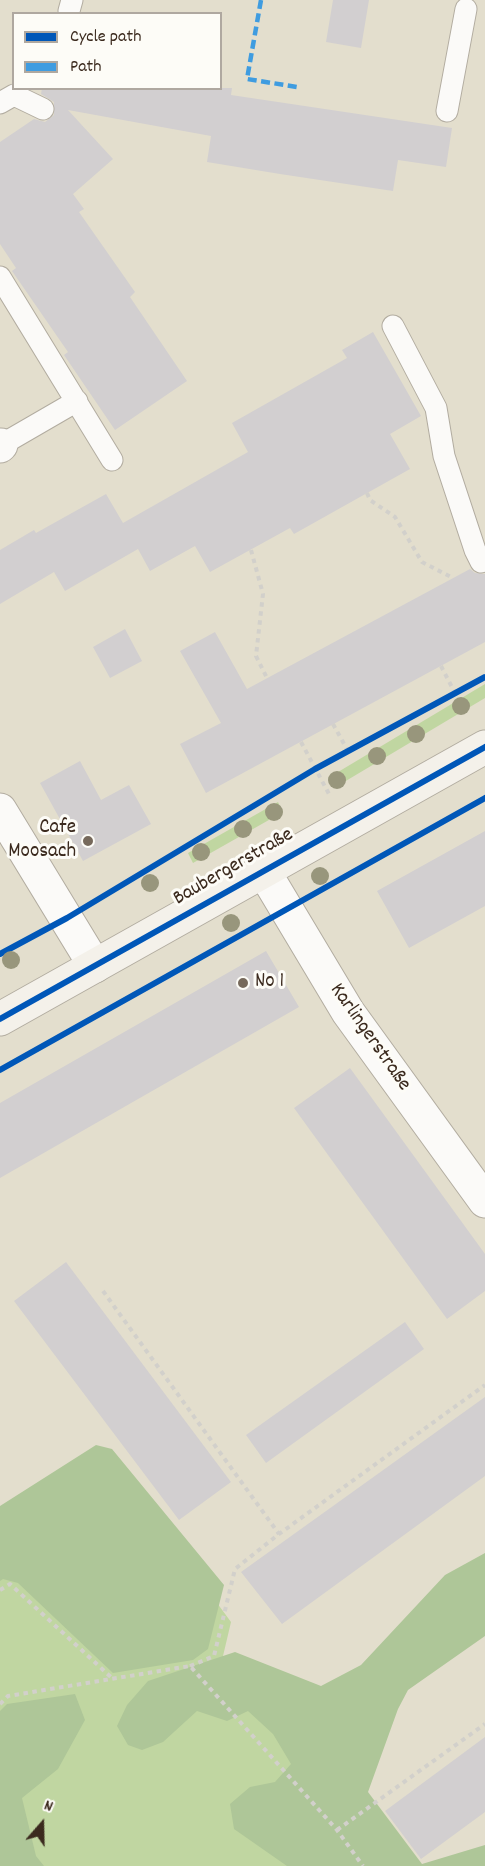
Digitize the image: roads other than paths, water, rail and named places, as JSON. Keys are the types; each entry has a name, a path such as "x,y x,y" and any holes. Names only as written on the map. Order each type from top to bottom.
{"street":[{"name":"Baubergerstraße","path":"0,1019 485,747"},
{"path":"0,810 94,966"},
{"name":"Karlingerstraße","path":"263,870 348,1012 485,1200"}],"lane":[{"path":"447,111 466,9"},
{"path":"0,103 14,95 44,109"},
{"path":"0,277 112,460"},
{"path":"393,326 436,408 444,456 481,562"},
{"path":"0,445 77,401"}],"place":[{"name":"Cafe Moosach","path":"88,841"},
{"name":"No 1","path":"243,983"}]}
